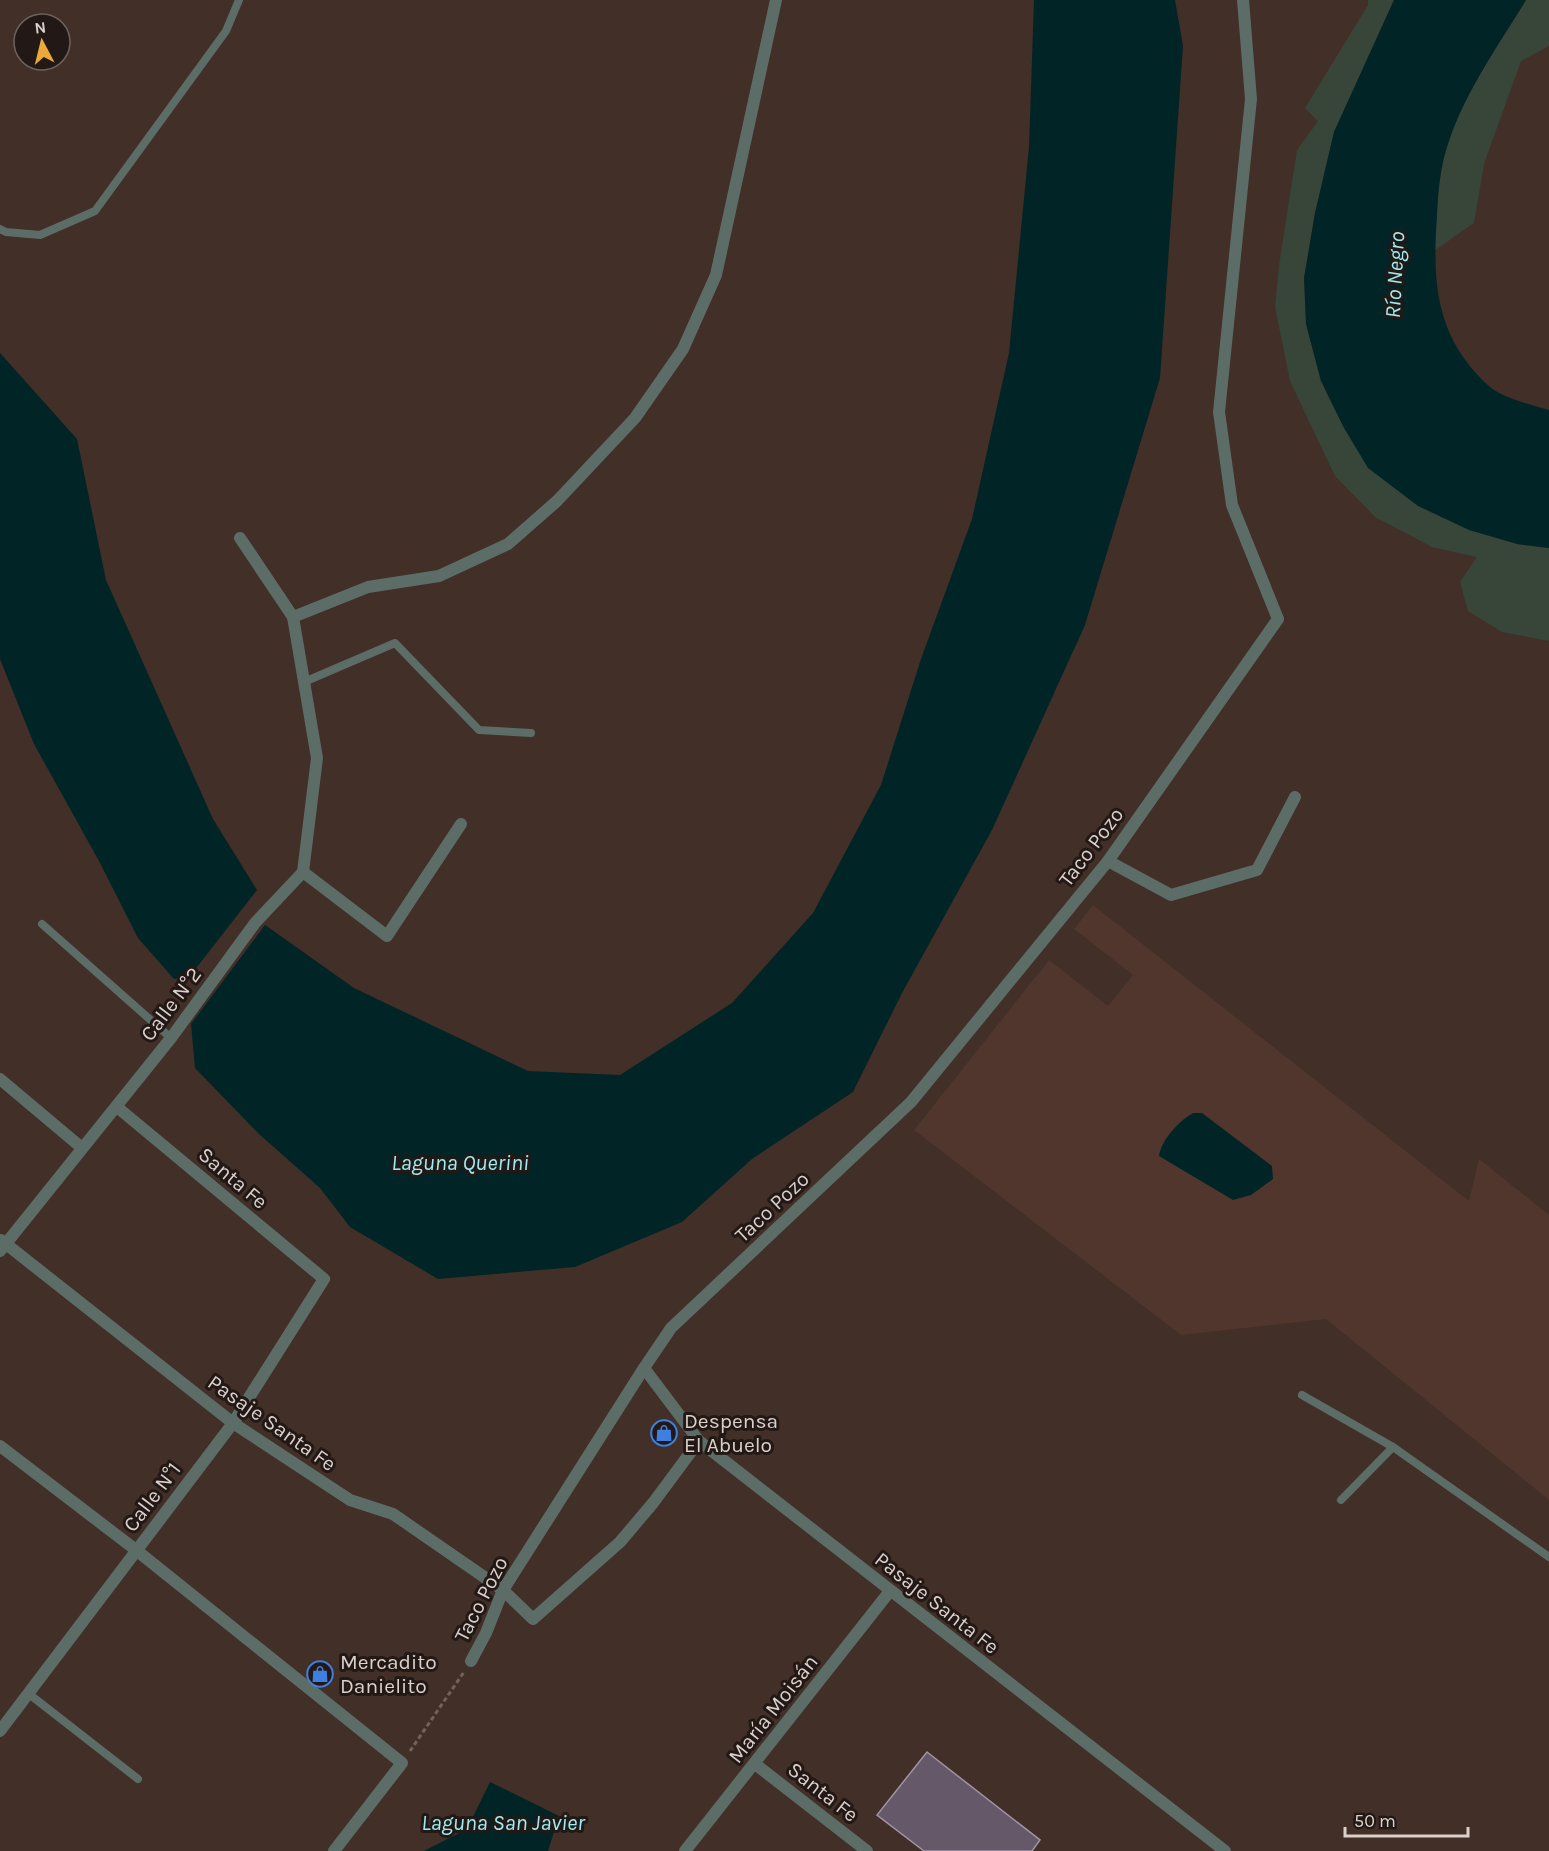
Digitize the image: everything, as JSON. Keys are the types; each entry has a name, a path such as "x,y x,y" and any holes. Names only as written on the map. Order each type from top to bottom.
{"street":[{"path":"293,617 368,586 439,576 508,544 557,501 635,418 683,349 717,275 776,0"},
{"name":"Taco Pozo","path":"471,1661 486,1633 503,1590 671,1328 910,1102 1108,861 1278,619 1232,505 1219,412 1251,99 1243,0"},
{"path":"240,538 293,617 317,758 303,872 387,936 461,824"},
{"path":"1108,861 1170,895 1257,870 1295,797"},
{"name":"Calle N°2","path":"2,1245 117,1107 171,1038 255,923 303,872"},
{"path":"0,1079 82,1148"},
{"name":"Santa Fe","path":"117,1107 324,1279"},
{"name":"Pasaje Santa Fe","path":"2,1245 233,1423 350,1500 393,1514 503,1590 533,1619 620,1542 653,1503 699,1441"},
{"name":"Calle N°1","path":"0,1731 233,1423 324,1279"},
{"name":"Pasaje Santa Fe","path":"644,1368 699,1441 1210,1847 1225,1851"},
{"path":"0,1446 136,1550 402,1763 334,1851"},
{"name":"María Moisán","path":"685,1851 890,1591"},
{"name":"Santa Fe","path":"755,1764 867,1851"}],"lane":[{"path":"0,228 6,232 40,235 95,211 226,31 239,0"},
{"path":"304,682 394,643 479,730 531,733"},
{"path":"42,924 171,1038"},
{"path":"1302,1395 1393,1447 1549,1557"},
{"path":"1341,1500 1393,1447"},
{"path":"29,1694 138,1779"}],"path":[{"name":"Taco Pozo","path":"402,1763 471,1661"}],"shaded area":[{"path":"1093,905 1469,1201 1479,1159 1549,1215 1549,1500 1326,1319 1181,1335 914,1130 1049,960 1108,1006 1133,975 1074,929"}],"green space":[{"path":"1368,0 1394,0 1334,132 1315,213 1304,278 1306,324 1321,381 1344,428 1517,544 1549,548 1549,641 1502,632 1468,611 1460,582 1477,557 1432,547 1375,517 1335,476 1290,381 1275,307 1279,265 1297,150 1318,121 1305,108 1368,5"},
{"path":"1526,0 1549,0 1549,46 1521,61 1484,164 1474,223 1434,251 1441,172 1447,146 1471,89"}],"water":[{"name":"Laguna Querini","path":"1034,0 1175,0 1183,46 1160,378 1085,625 992,830 902,993 853,1092 752,1159 682,1222 575,1267 438,1279 350,1227 320,1188 259,1134 195,1068 191,1024 265,925 354,988 528,1071 620,1075 732,1003 813,913 881,785 921,659 972,519 1009,353 1029,147"},
{"name":"Río Negro","path":"1394,0 1526,0 1493,52 1463,106 1448,144 1439,189 1436,264 1441,309 1458,349 1472,369 1490,387 1502,395 1549,410 1549,548 1517,544 1469,530 1418,506 1368,468 1344,428 1321,381 1306,324 1304,278 1315,213 1334,132"},
{"path":"0,353 77,439 106,580 213,819 257,890 190,976 174,979 138,938 99,861 34,744 0,659"},
{"path":"1193,1113 1202,1113 1272,1166 1273,1179 1251,1195 1233,1200 1159,1156 1171,1132"},
{"name":"Laguna San Javier","path":"490,1782 559,1816 548,1851 424,1851 467,1829"}],"building":[{"path":"927,1752 1040,1840 1032,1851 924,1851 877,1815"}],"place":[{"name":"Despensa El Abuelo","path":"664,1433"},
{"name":"Mercadito Danielito","path":"320,1674"}]}
